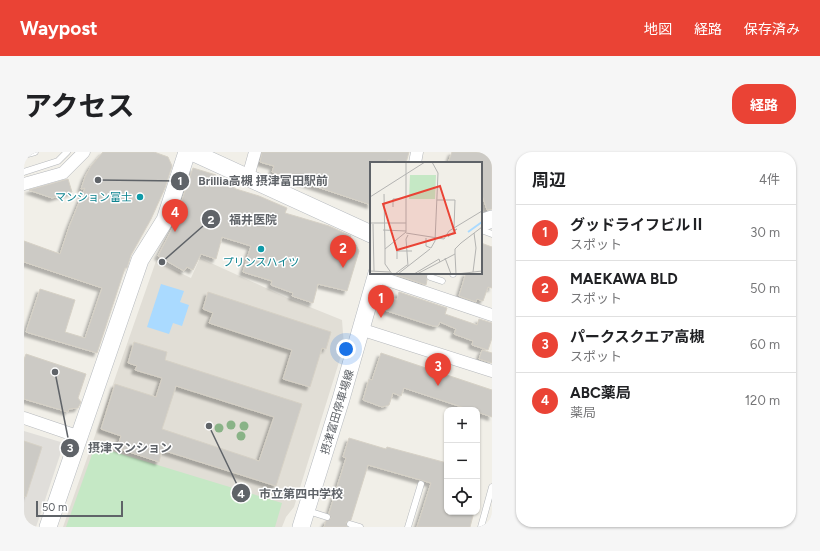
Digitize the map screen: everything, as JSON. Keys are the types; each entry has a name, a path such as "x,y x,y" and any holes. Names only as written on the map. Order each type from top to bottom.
{"street":[{"path":"24,184 63,173 84,152"},
{"path":"48,527 140,260 165,220 187,152"},
{"path":"192,152 370,234"},
{"path":"248,177 255,152"},
{"path":"415,162 418,152"},
{"path":"482,223 492,219"},
{"path":"376,274 492,315"},
{"name":"摂津富田停車場線","path":"301,527 341,399 376,274"},
{"path":"360,329 492,371"},
{"path":"24,418 80,437"}],"lane":[{"path":"24,155 34,152"},
{"path":"24,172 58,161 67,152"},
{"path":"482,226 484,231 492,234"},
{"path":"431,274 430,277 438,280"},
{"path":"408,527 421,484"},
{"path":"481,527 492,487"},
{"path":"306,510 327,517"},
{"path":"350,524 360,527"}],"shaded area":[{"path":"200,258 290,299 342,320 344,346 294,507 286,517 282,527 63,527 156,261 191,278"},
{"path":"24,431 64,443 36,527 24,527"}],"green space":[{"path":"95,446 282,503 275,527 66,527"}],"water":[{"path":"161,284 184,291 180,302 189,305 182,326 173,323 169,334 147,327"}],"building":[{"path":"103,152 154,152 168,157 172,166 165,188 151,219 131,255 127,268 125,268 97,353 26,332 40,289 75,300 65,332 85,338 102,288 24,262 24,241 60,254 85,188 81,189 85,177 91,166"},
{"path":"262,152 409,152 406,162 388,160 387,162 370,162 370,205 272,172 274,166 260,162"},
{"path":"452,152 492,152 492,209 487,210 482,195 482,162 448,162"},
{"path":"193,168 216,175 212,186 229,184 236,189 259,196 287,208 285,213 329,226 351,236 348,242 356,245 359,251 347,291 318,284 313,303 292,296 293,293 271,285 272,281 243,272 251,246 222,237 216,259 201,254 193,270 187,267 184,271 158,256 172,229"},
{"path":"68,179 72,192 52,198 29,190"},
{"path":"482,243 492,247 492,288 488,287 483,301 477,299 476,302 459,296 466,274 482,274"},
{"path":"394,274 426,274 426,285"},
{"path":"208,292 331,332 326,349 322,348 310,387 283,379 292,350 209,323 213,313 203,309"},
{"path":"399,292 447,308 445,314 477,325 479,319 492,323 492,338 488,350 472,345 473,341 454,334 456,329 440,322 438,326 433,326 381,309 386,296 397,300"},
{"path":"134,342 167,352 165,360 302,404 276,486 162,450 159,462 117,448 121,436 101,429 115,384 156,397 162,378 135,370 137,366 128,363","holes":["176,386 274,417 259,461 162,429"]},
{"path":"482,350 492,353 492,363 479,359"},
{"path":"381,353 492,390 492,417 480,413 480,407 462,407 404,388 401,396 393,393 389,405 382,407 363,400 369,379 372,380"},
{"path":"26,354 86,374 78,398 81,402 78,408 69,409 68,412 24,399 24,360"},
{"path":"349,438 386,449 387,447 444,462 444,515 473,515 470,527 417,527 431,483 368,465 351,520 346,522 347,527 324,527 326,521 331,518 329,513 346,458 343,457"},
{"path":"24,441 42,447 26,497 24,496"}],"place":[{"name":"Brillia高槻 摂津富田駅前","path":"98,180"},
{"name":"マンション富士","path":"140,197"},
{"name":"ABC薬局","path":"175,232"},
{"name":"プリンスハイツ","path":"261,249"},
{"name":"福井医院","path":"162,262"},
{"name":"MAEKAWA BLD","path":"343,268"},
{"name":"グッドライフビルⅡ","path":"381,318"},
{"name":"摂津マンション","path":"55,372"},
{"name":"パークスクエア高槻","path":"438,386"},
{"name":"市立第四中学校","path":"209,426"}]}
